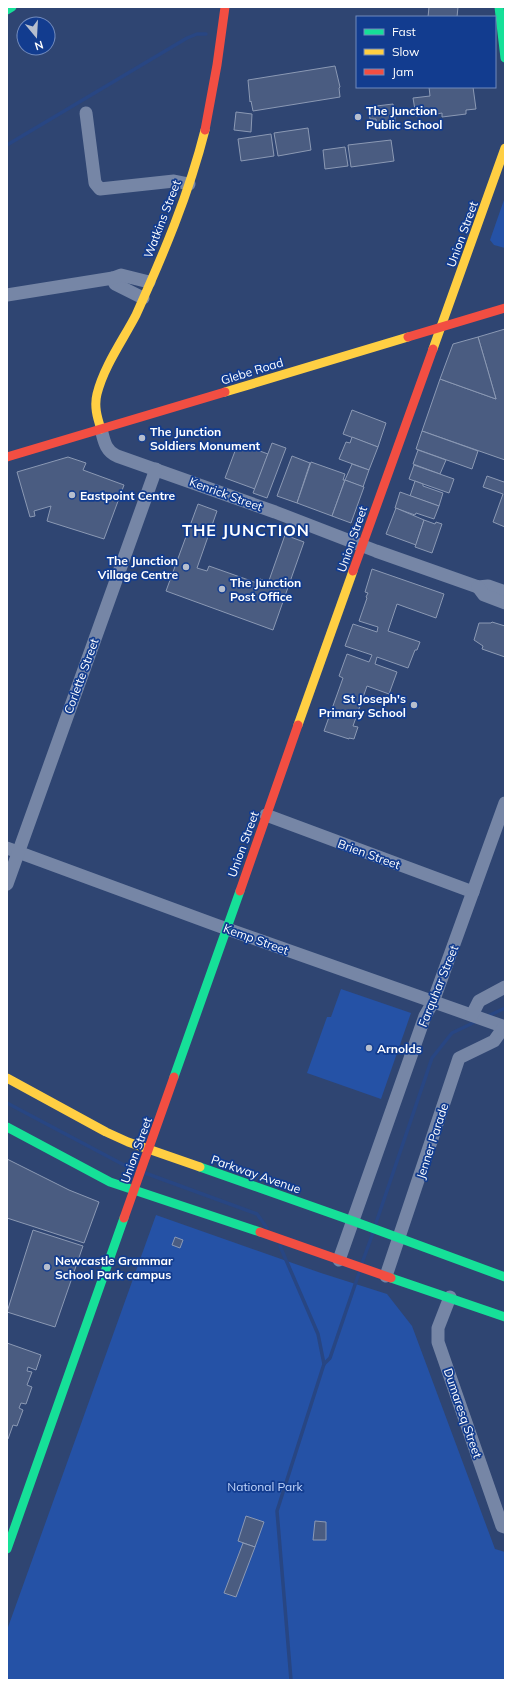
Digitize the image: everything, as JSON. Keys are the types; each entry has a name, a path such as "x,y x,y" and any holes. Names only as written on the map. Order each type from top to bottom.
{"main road":[{"path":"7,10 12,7"},
{"name":"Watkins Street","path":"101,429 94,409 96,396 101,382 143,298 189,184 197,158 214,89 225,7"},
{"path":"499,7 505,50"},
{"name":"Union Street","path":"7,1549 266,815 504,152"},
{"name":"Glebe Road","path":"7,457 505,308"},
{"name":"Parkway Avenue","path":"7,1078 106,1132 149,1150 370,1227 505,1278"},
{"path":"7,1127 110,1182 505,1317"}],"street":[{"path":"86,113 95,183 100,189 174,180 189,184"},
{"path":"7,295 113,278 121,275 149,282"},
{"path":"113,278 115,284 143,298"},
{"name":"Kenrick Street","path":"101,429 110,452 362,546 478,587 488,586 505,592"},
{"name":"Corlette Street","path":"7,884 13,850 156,469"},
{"name":"Kenrick Street","path":"478,587 484,595 505,603"},
{"name":"Farquhar Street","path":"339,1260 425,1016 433,1002 505,803"},
{"name":"Brien Street","path":"266,815 473,892"},
{"name":"Kemp Street","path":"13,850 501,1026"},
{"path":"475,1016 479,1001 505,987"},
{"name":"Jenner Parade","path":"386,1276 460,1058 494,1041 501,1026"},
{"name":"Dumaresq Street","path":"450,1297 438,1328 438,1342 502,1526 505,1527"}],"green space":[{"path":"505,197 505,248 494,245 490,240"},
{"path":"341,989 411,1013 381,1099 307,1073 327,1017 331,1017"},
{"name":"National Park","path":"156,1215 321,1273 387,1294 412,1326 495,1549 505,1552 505,1680 7,1680 7,1630"}],"building":[{"path":"429,7 458,7 457,16 428,16"},
{"path":"335,66 340,87 340,97 253,111 251,101 250,102 248,80"},
{"path":"429,88 473,88 476,109 466,110 466,114 442,117 442,113 432,115 432,109 420,111 421,115 416,116 413,98 430,96"},
{"path":"393,104 396,127 377,129 376,119 370,119 368,107"},
{"path":"236,112 252,114 251,132 234,130"},
{"path":"308,128 311,150 278,156 274,133"},
{"path":"271,134 274,156 241,161 238,139"},
{"path":"391,140 394,161 351,167 348,145"},
{"path":"345,147 348,166 325,169 323,150"},
{"path":"505,329 505,460 422,431 440,379 496,399 478,337"},
{"path":"478,337 496,399 440,379 453,344"},
{"path":"352,410 386,423 378,447 343,434"},
{"path":"422,431 478,451 472,469 416,449"},
{"path":"352,437 378,447 369,470 339,459 346,442 350,443"},
{"path":"238,443 268,454 255,489 225,478"},
{"path":"272,443 286,448 267,498 253,493"},
{"path":"418,450 446,460 440,474 413,464"},
{"path":"292,456 310,463 297,503 277,496"},
{"name":"Eastpoint Centre","path":"68,457 86,463 83,470 124,485 104,539 47,521 51,506 34,511 35,516 30,517 17,472"},
{"path":"311,462 345,474 343,480 345,480 332,516 297,503"},
{"path":"352,464 369,470 363,487 345,480"},
{"path":"414,465 454,479 449,493 409,479"},
{"path":"487,476 504,482 505,480 505,527 493,522 503,494 483,487"},
{"path":"345,480 364,487 351,523 332,516"},
{"path":"415,481 423,484 423,486 443,493 439,506 410,496"},
{"path":"400,492 439,506 434,519 416,513 415,515 395,508"},
{"name":"The Junction Village Centre","path":"198,504 217,511 197,568 207,571 209,566 257,583 257,580 260,579 263,580 266,589 285,535 304,542 273,630 166,591"},
{"path":"396,508 424,520 416,545 386,534"},
{"path":"424,520 435,524 436,522 442,524 432,553 415,547"},
{"path":"372,569 444,594 436,618 397,604 388,631 420,642 408,668 377,657 375,664 397,672 389,694 367,686 353,726 358,727 354,739 349,739 324,731 343,678 339,676 347,654 369,662 372,655 345,646 353,624 377,632 378,627 359,621 367,598 368,593 365,592"},
{"path":"492,622 505,626 505,657 482,649 483,646 474,640 479,623"},
{"path":"7,1159 69,1190 99,1202 84,1243 7,1218"},
{"path":"33,1230 83,1246 55,1327 7,1312"},
{"path":"175,1237 183,1240 180,1248 172,1245"},
{"path":"7,1343 41,1355 36,1370 28,1367 27,1371 32,1372 27,1385 32,1387 26,1404 21,1403 19,1408 23,1410 17,1426 13,1425 8,1439 7,1438"},
{"path":"246,1516 264,1522 255,1547 238,1541"},
{"path":"315,1521 326,1522 326,1540 313,1540"},
{"path":"243,1543 255,1547 236,1597 224,1593"}],"waterway":[{"path":"7,145 187,38 197,34 206,34"},
{"path":"486,1017 505,1008"},
{"path":"376,1223 432,1058 452,1033 477,1021"},
{"path":"7,1103 124,1165 136,1169"},
{"path":"145,1173 257,1214 267,1228"},
{"path":"362,1263 373,1233"},
{"path":"280,1246 318,1334 324,1364 277,1511 291,1680"},
{"path":"324,1364 330,1358 359,1273"}],"traffic: fast":[{"path":"7,10 12,7"},
{"path":"499,7 505,58"},
{"path":"174,1077 240,891"},
{"path":"7,1127 110,1182 260,1232"},
{"path":"200,1167 505,1277"},
{"path":"7,1549 124,1218"},
{"path":"391,1278 505,1317"}],"traffic: slow":[{"path":"101,429 96,407 97,394 100,384 109,363 136,315 156,270 183,201 199,154 205,130"},
{"path":"433,349 505,148"},
{"path":"225,392 408,337"},
{"path":"298,725 353,571"},
{"path":"7,1078 106,1132 128,1142 200,1167"}],"traffic: jam":[{"path":"205,130 217,65 225,7"},
{"path":"408,337 505,308"},
{"path":"353,571 433,349"},
{"path":"7,457 225,392"},
{"path":"240,891 298,725"},
{"path":"124,1218 174,1077"},
{"path":"260,1232 391,1278"}],"place":[{"name":"The Junction Public School","path":"358,117"},
{"name":"The Junction Soldiers Monument","path":"142,438"},
{"name":"Eastpoint Centre","path":"72,495"},
{"name":"The Junction Village Centre","path":"186,567"},
{"name":"The Junction Post Office","path":"222,589"},
{"name":"St Joseph's Primary School","path":"414,705"},
{"name":"Arnolds","path":"369,1048"},
{"name":"Newcastle Grammar School Park campus","path":"47,1267"}],"district":[{"name":"THE JUNCTION","path":"246,530"}]}
